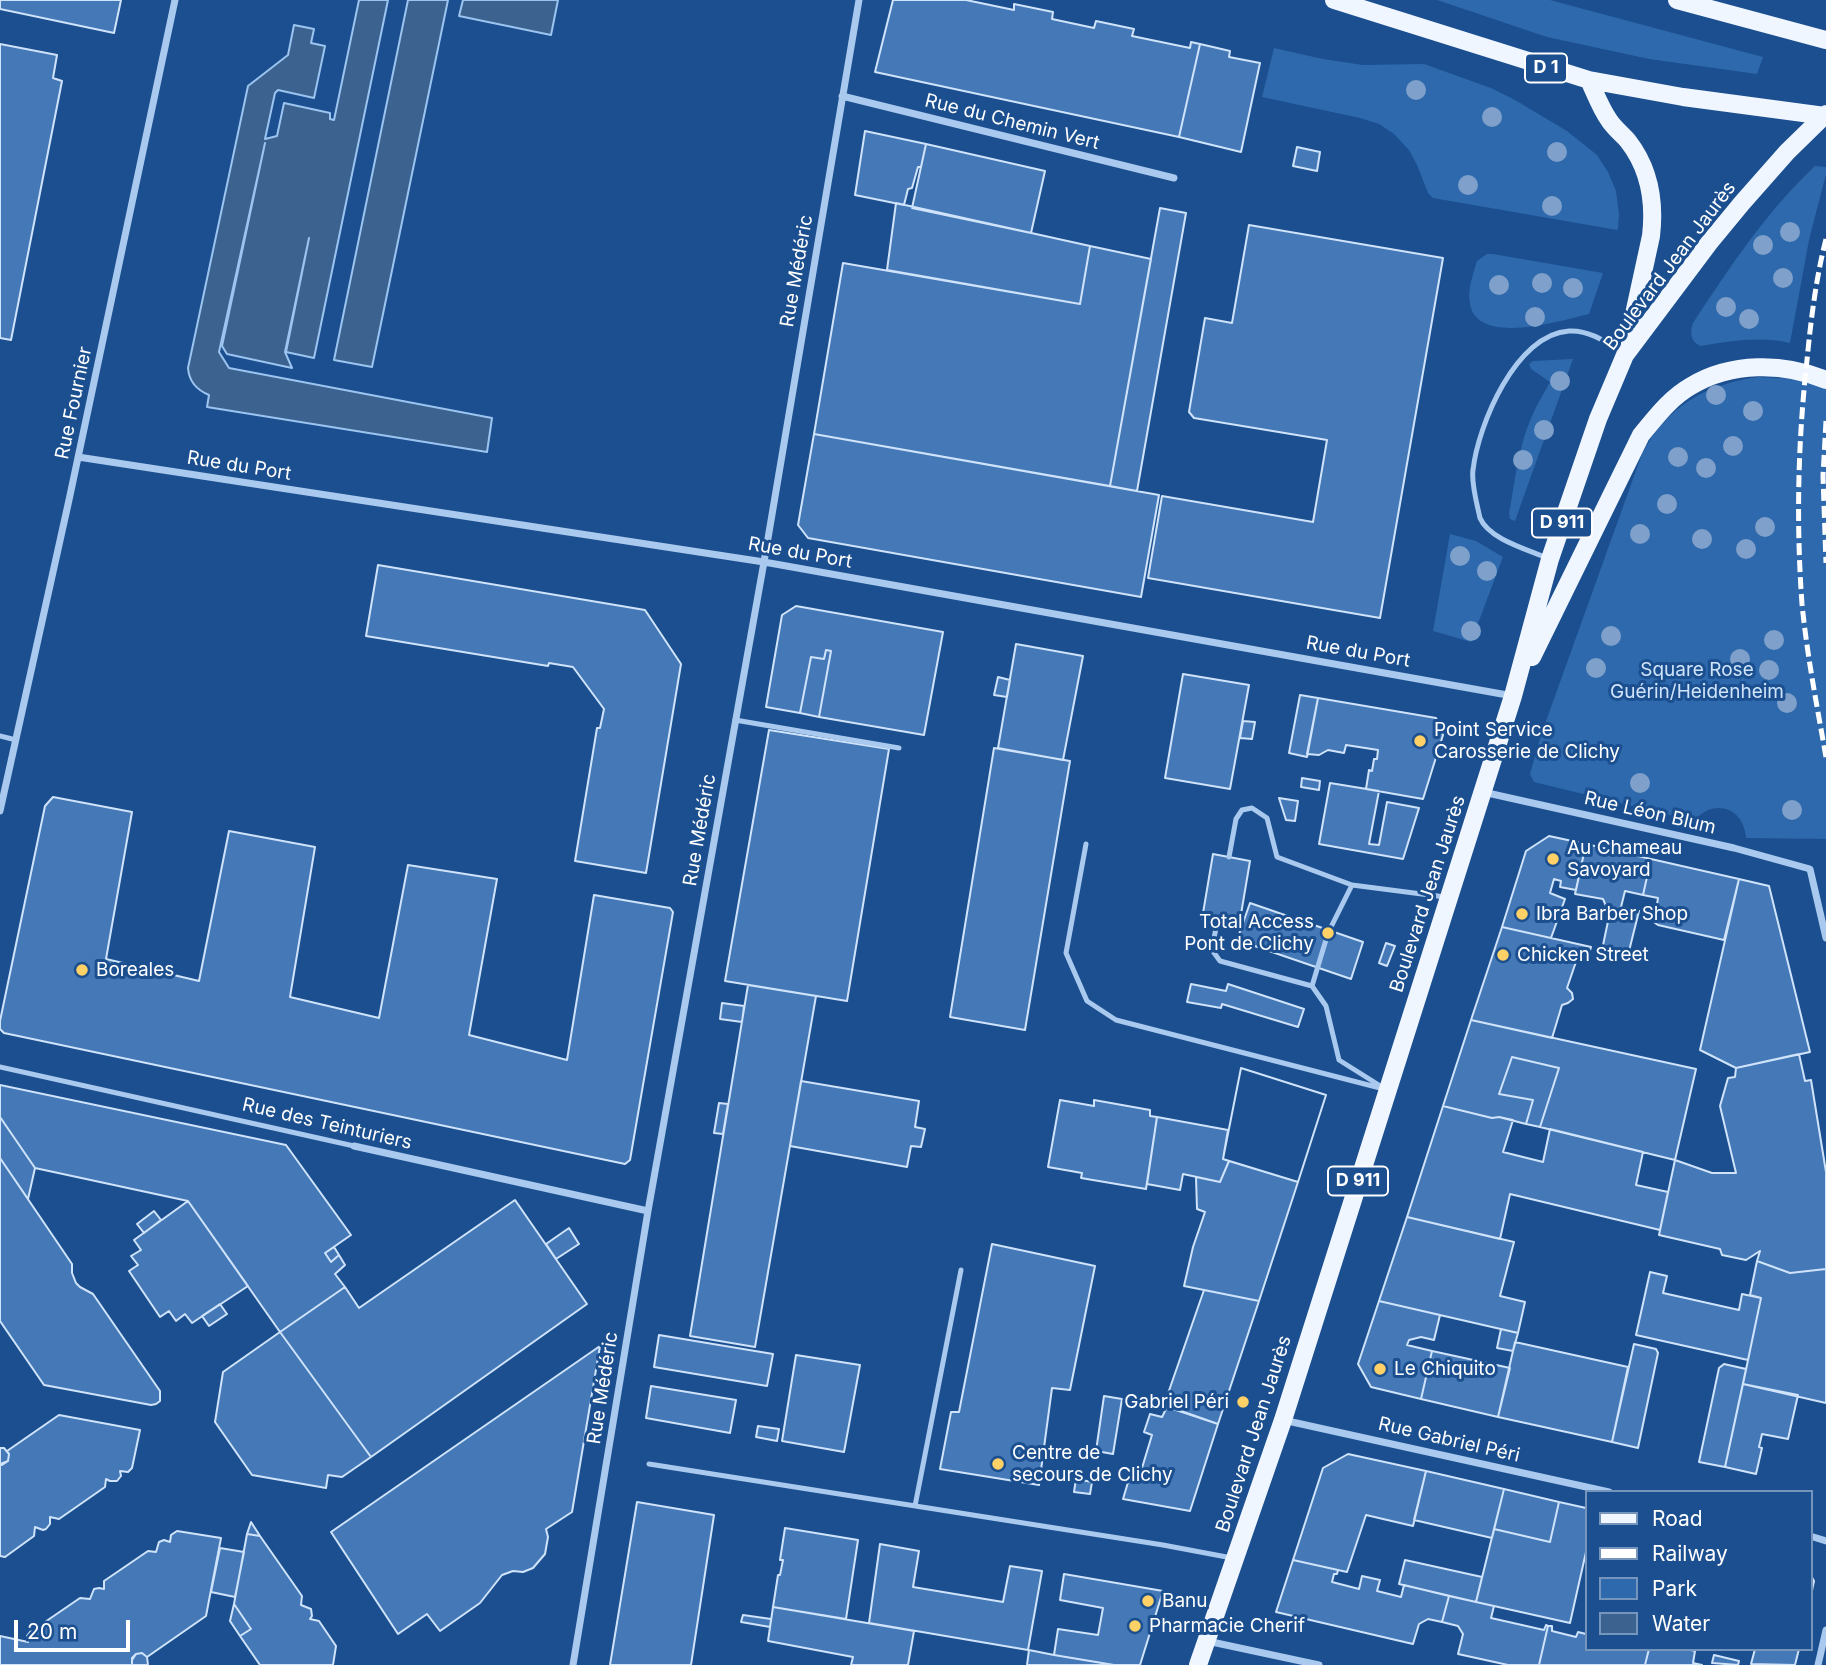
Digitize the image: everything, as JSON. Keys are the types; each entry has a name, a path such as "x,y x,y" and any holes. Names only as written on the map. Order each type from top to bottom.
{"main road":[{"name":"D 1","path":"1334,0 1589,80 1683,97 1825,115"},
{"path":"1677,0 1822,41"},
{"name":"D 911","path":"1589,80 1609,120 1637,153 1650,193 1653,222 1651,236 1625,355"},
{"name":"Boulevard Jean Jaurès","path":"1198,1665 1283,1420 1513,696 1550,559 1598,419 1625,355 1742,203 1787,152 1825,115"},
{"path":"1513,696 1630,455 1641,435 1663,408 1689,387 1716,373 1744,368 1807,372 1826,380"}],"street":[{"name":"Rue Fournier","path":"0,811 175,0"},
{"name":"Rue Médéric","path":"573,1665 648,1211 764,562 859,0"},
{"name":"Rue du Chemin Vert","path":"842,96 1174,178"},
{"name":"Rue du Port","path":"78,457 764,562 1513,696"},
{"name":"Rue Léon Blum","path":"1483,792 1734,848 1810,869 1826,938"},
{"name":"Rue des Teinturiers","path":"354,1146 648,1211"},
{"name":"Rue Gabriel Péri","path":"1283,1420 1600,1490"},
{"path":"1818,1665 1826,1630"},
{"path":"1206,1641 1319,1665"}],"lane":[{"path":"1550,559 1491,533 1483,525 1472,472 1485,422 1506,378 1524,355 1547,338 1568,331 1593,334 1625,355"},
{"path":"735,720 899,748"},
{"path":"0,736 16,740"},
{"path":"1230,857 1236,820 1242,810 1252,808 1267,818 1278,857 1352,885 1449,897"},
{"path":"1086,844 1066,953 1087,1000 1116,1020 1387,1090"},
{"path":"1312,986 1328,933 1352,885"},
{"path":"1217,922 1212,950 1220,961 1312,986 1326,1006 1339,1060 1387,1090"},
{"name":"Rue des Teinturiers","path":"0,1067 354,1146"},
{"path":"915,1506 961,1270"},
{"path":"649,1464 1235,1559"}],"green space":[{"path":"1437,0 1550,0 1763,57 1757,74 1649,59 1547,37"},
{"path":"1274,48 1363,65 1424,64 1491,88 1515,100 1567,131 1597,155 1616,191 1619,214 1617,230 1433,198 1428,193 1409,150 1394,134 1379,124 1262,97"},
{"path":"1815,166 1826,167 1826,174 1809,240 1790,343 1756,340 1701,346 1697,344 1692,336 1693,323 1765,221"},
{"path":"1487,254 1603,273 1589,314 1542,325 1504,328 1488,325 1476,317 1469,299 1477,261"},
{"path":"1573,359 1515,521 1510,519 1509,514 1520,452 1532,416 1550,382 1531,369 1529,364 1533,361"},
{"name":"Square Rose Guérin/Heidenheim","path":"1758,377 1796,379 1826,387 1826,839 1746,838 1740,819 1726,809 1710,810 1694,821 1534,782 1530,774 1541,735 1642,454 1663,423 1690,400 1721,385"},
{"path":"1450,534 1476,541 1503,557 1471,642 1433,631"}],"water":[{"path":"359,0 388,0 314,358 286,352 309,238 285,352 292,368 227,354 222,346 265,143 219,352 229,368 492,418 487,452 207,407 209,395 194,385 190,377 188,368 248,86 288,55 294,25 314,29 311,43 325,46 314,98 278,90 275,93 265,139 277,136 284,103 330,113 330,119 334,120"},
{"path":"408,0 448,0 372,367 334,360"},
{"path":"463,0 558,0 551,35 459,16"}],"building":[{"path":"0,0 121,0 114,33 0,9"},
{"path":"893,0 966,0 1014,10 1014,4 1053,12 1052,19 1094,28 1096,21 1134,29 1132,36 1190,48 1191,42 1200,44 1179,137 875,72"},
{"path":"0,44 57,55 53,78 62,81 11,340 0,338"},
{"path":"1200,44 1230,51 1229,57 1260,63 1241,152 1179,137"},
{"path":"865,131 926,144 921,167 918,167 912,188 908,189 904,205 855,195"},
{"path":"926,144 1045,171 1031,233 912,208"},
{"path":"1297,147 1320,152 1317,171 1293,166"},
{"path":"896,203 1090,246 1080,304 887,270"},
{"path":"1160,208 1186,213 1137,491 1110,486"},
{"path":"1249,225 1443,258 1380,618 1148,578 1162,496 1313,522 1327,440 1194,418 1189,412 1205,318 1232,323"},
{"path":"1090,246 1151,259 1110,486 814,434 843,263 1080,304"},
{"path":"814,434 1159,495 1141,597 808,538 798,525"},
{"path":"378,565 645,610 681,664 646,873 575,861 597,728 600,728 604,709 573,667 549,663 548,666 366,636"},
{"path":"796,606 943,632 924,735 819,717 831,651 826,650 824,659 811,657 800,713 766,707 782,615"},
{"path":"1016,644 1083,656 1063,760 998,748"},
{"path":"826,650 831,651 819,717 800,713 811,657 824,659"},
{"path":"1183,674 1249,685 1230,789 1165,778"},
{"path":"998,677 1010,680 1007,697 994,695"},
{"path":"1300,695 1318,698 1307,757 1289,753"},
{"path":"1318,698 1436,718 1443,735 1423,799 1366,789 1369,770 1372,771 1378,750 1346,745 1344,753 1328,750 1319,755 1307,754"},
{"path":"1243,721 1255,722 1252,739 1240,738"},
{"path":"769,730 889,749 847,1001 725,981"},
{"path":"994,748 1070,761 1025,1030 950,1017"},
{"path":"1302,778 1320,781 1319,790 1301,787"},
{"path":"1330,783 1379,791 1369,844 1379,845 1387,802 1419,808 1403,859 1319,844"},
{"name":"Boreales","path":"53,797 132,812 106,959 199,981 229,831 315,847 290,997 379,1018 408,865 497,879 469,1035 567,1060 594,895 670,908 673,912 630,1160 625,1164 4,1033 0,1029 0,1021 45,806"},
{"path":"1279,798 1298,801 1295,821 1286,820"},
{"path":"1549,836 1586,844 1576,890 1560,887 1561,881 1554,879 1550,893 1565,899 1551,938 1502,927 1526,851"},
{"path":"1586,844 1651,859 1643,895 1625,891 1621,907 1639,911 1628,955 1602,950 1611,907 1606,906 1603,899 1575,894"},
{"path":"1213,854 1250,861 1239,926 1202,919"},
{"path":"1651,859 1739,879 1724,940 1655,923 1658,898 1643,895"},
{"path":"1739,879 1769,886 1810,1052 1736,1068 1700,1050"},
{"path":"1250,903 1363,942 1351,979 1237,940"},
{"path":"1502,927 1591,947 1589,954 1579,953 1567,988 1573,999 1562,1005 1552,1038 1471,1020"},
{"path":"1386,943 1395,946 1387,966 1379,963"},
{"path":"1191,984 1226,991 1228,984 1304,1009 1298,1027 1222,1004 1221,1008 1187,1002"},
{"path":"748,985 816,996 755,1347 690,1336"},
{"path":"722,1003 744,1006 742,1022 720,1019"},
{"path":"1471,1020 1696,1069 1675,1160 1540,1127 1559,1068 1512,1057 1499,1094 1533,1100 1526,1124 1443,1106"},
{"path":"1799,1054 1805,1081 1811,1080 1826,1172 1826,1269 1790,1273 1757,1261 1760,1251 1746,1260 1722,1255 1720,1249 1659,1235 1675,1160 1712,1173 1736,1173 1720,1106 1728,1078 1735,1077 1736,1068"},
{"path":"1512,1057 1559,1068 1540,1127 1526,1124 1533,1100 1499,1094"},
{"path":"1241,1068 1326,1095 1298,1182 1223,1159"},
{"path":"1241,1068 1326,1095 1298,1182 1223,1159"},
{"path":"801,1081 919,1101 915,1127 925,1129 921,1147 911,1146 907,1167 790,1146"},
{"path":"0,1085 286,1145 351,1235 325,1253 331,1262 339,1255 345,1265 335,1274 345,1287 280,1332 188,1201 35,1168 0,1117"},
{"path":"1060,1100 1094,1106 1094,1100 1150,1110 1150,1116 1157,1117 1146,1189 1081,1178 1082,1173 1048,1167"},
{"path":"719,1103 728,1104 723,1134 714,1133"},
{"path":"1443,1106 1492,1118 1513,1120 1503,1152 1543,1162 1550,1129 1643,1152 1636,1185 1668,1192 1660,1230 1510,1194 1500,1239 1407,1217"},
{"path":"0,1117 35,1168 28,1199 0,1158"},
{"path":"1157,1117 1228,1130 1223,1159 1229,1161 1220,1182 1183,1174 1180,1190 1147,1184"},
{"path":"0,1158 72,1264 76,1283 93,1294 160,1391 160,1401 156,1404 44,1385 0,1321"},
{"path":"1229,1161 1298,1182 1259,1301 1184,1286 1205,1212 1197,1209 1196,1177 1220,1182"},
{"path":"515,1200 587,1304 371,1457 280,1332 345,1287 359,1308"},
{"path":"188,1201 248,1286 192,1323 185,1314 176,1321 169,1311 160,1317 129,1271 138,1265 131,1256 141,1250 134,1240"},
{"path":"154,1211 161,1220 144,1233 137,1224"},
{"path":"1407,1217 1514,1242 1500,1296 1525,1302 1518,1333 1379,1301"},
{"path":"569,1228 579,1244 556,1259 546,1244"},
{"path":"992,1244 1095,1266 1070,1390 1052,1388 1039,1485 940,1469 951,1412 959,1412"},
{"path":"334,1247 339,1255 331,1262 325,1253"},
{"path":"1757,1261 1790,1273 1826,1269 1826,1403 1743,1384 1761,1298 1750,1295"},
{"path":"1650,1272 1667,1276 1663,1293 1739,1310 1742,1294 1761,1298 1748,1360 1636,1335"},
{"path":"1204,1290 1259,1301 1218,1424 1164,1405"},
{"path":"1379,1301 1440,1315 1434,1340 1421,1337 1409,1340 1407,1345 1432,1351 1421,1399 1371,1387 1358,1364"},
{"path":"220,1304 227,1314 209,1326 202,1316"},
{"path":"1501,1329 1518,1333 1513,1351 1497,1348"},
{"path":"280,1332 371,1457 342,1477 328,1475 326,1488 252,1475 215,1422 223,1372"},
{"path":"659,1335 773,1354 767,1386 654,1367"},
{"path":"1515,1342 1628,1367 1612,1442 1498,1417"},
{"path":"1634,1344 1656,1349 1658,1353 1638,1448 1612,1442"},
{"path":"600,1346 572,1512 546,1529 548,1537 545,1554 533,1568 502,1575 480,1603 440,1631 427,1614 398,1634 331,1532"},
{"path":"1432,1351 1510,1368 1498,1417 1421,1399"},
{"path":"796,1355 860,1365 844,1452 782,1441"},
{"path":"1724,1364 1746,1369 1725,1467 1699,1462 1719,1368"},
{"path":"1743,1384 1798,1395 1788,1439 1762,1434 1756,1474 1725,1467"},
{"path":"651,1386 736,1400 730,1433 646,1418"},
{"path":"1104,1396 1122,1399 1113,1454 1096,1451"},
{"path":"1167,1407 1218,1424 1190,1511 1123,1499 1129,1479 1138,1481 1152,1435 1144,1432 1150,1414 1162,1417"},
{"path":"59,1415 140,1430 132,1468 128,1472 120,1471 121,1476 117,1481 106,1479 105,1487 59,1519 50,1517 50,1524 46,1529 35,1527 34,1536 5,1557 0,1556 0,1464 8,1461 7,1451"},
{"path":"758,1426 779,1429 777,1441 756,1437"},
{"path":"0,1448 4,1448 9,1454 8,1461 2,1465 0,1464"},
{"path":"1348,1454 1426,1471 1413,1526 1366,1515 1347,1572 1293,1560 1323,1468"},
{"path":"1426,1471 1504,1489 1492,1538 1414,1520"},
{"path":"1076,1479 1092,1482 1090,1494 1074,1492"},
{"path":"1504,1489 1559,1502 1550,1542 1494,1529"},
{"path":"637,1502 714,1515 691,1665 610,1665"},
{"path":"1559,1502 1584,1508 1584,1561 1570,1623 1476,1602 1494,1529 1550,1542"},
{"path":"251,1522 260,1536 247,1534"},
{"path":"785,1528 858,1540 846,1619 773,1607 783,1560 780,1560"},
{"path":"177,1531 221,1538 206,1616 147,1657 142,1653 136,1654 132,1665 0,1665 0,1636 28,1642 27,1636 30,1632 42,1632 42,1624 80,1598 90,1599 94,1589 104,1589 104,1581 148,1551 156,1552 159,1542 170,1542 171,1535"},
{"path":"247,1534 260,1536 302,1596 301,1605 311,1609 310,1619 319,1621 336,1646 333,1665 260,1665 240,1636 251,1629 234,1604"},
{"path":"880,1544 919,1551 913,1587 1003,1602 1010,1566 1042,1571 1028,1650 869,1623"},
{"path":"220,1548 244,1552 235,1597 211,1592"},
{"path":"1293,1560 1338,1570 1332,1582 1359,1589 1362,1576 1380,1580 1377,1591 1401,1597 1404,1585 1449,1596 1442,1622 1428,1619 1419,1624 1413,1644 1276,1612"},
{"path":"1405,1560 1482,1577 1476,1602 1399,1584"},
{"path":"1064,1574 1163,1591 1140,1665 1114,1665 1054,1655 1058,1629 1098,1635 1103,1608 1060,1600"},
{"path":"1449,1596 1494,1606 1491,1618 1544,1630 1546,1625 1548,1626 1539,1665 1508,1665 1458,1654 1463,1634 1458,1626 1442,1622"},
{"path":"234,1604 251,1629 240,1636 230,1621"},
{"path":"773,1607 914,1631 908,1665 851,1665 853,1657 768,1641"},
{"path":"743,1615 771,1619 770,1627 741,1622"},
{"path":"1548,1626 1552,1626 1552,1631 1576,1637 1578,1632 1584,1634 1584,1651 1648,1651 1645,1665 1539,1665"},
{"path":"1029,1650 1054,1655 1114,1665 1027,1665"},
{"path":"1648,1651 1695,1651 1693,1663 1702,1665 1645,1665"},
{"path":"1754,1651 1798,1651 1795,1665 1751,1664"},
{"path":"142,1653 147,1657 148,1665 132,1665 132,1658"},
{"path":"1714,1655 1739,1661 1738,1665 1712,1663"}],"railway":[{"path":"1826,239 1814,299 1807,360 1800,451 1799,512 1804,623 1826,757"},
{"path":"1826,421 1823,476 1826,563"}],"place":[{"name":"Point Service Carosserie de Clichy","path":"1420,741"},
{"name":"Au Chameau Savoyard","path":"1553,859"},
{"name":"Ibra Barber Shop","path":"1522,914"},
{"name":"Total Access Pont de Clichy","path":"1328,933"},
{"name":"Chicken Street","path":"1503,955"},
{"name":"Boreales","path":"82,970"},
{"name":"Le Chiquito","path":"1380,1369"},
{"name":"Gabriel Péri","path":"1243,1402"},
{"name":"Centre de secours de Clichy","path":"998,1464"},
{"name":"Banu","path":"1148,1601"},
{"name":"Pharmacie Cherif","path":"1135,1626"}]}
